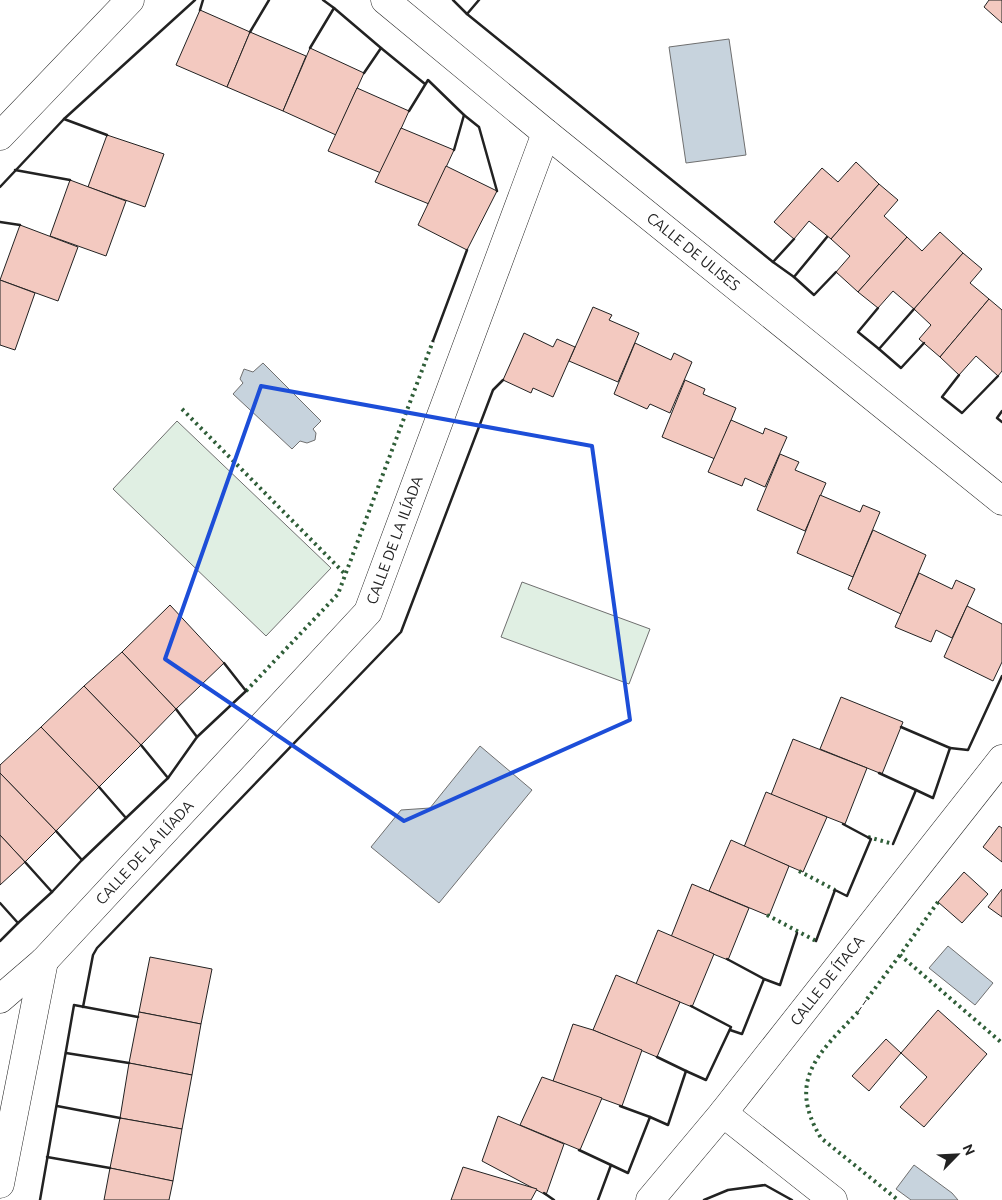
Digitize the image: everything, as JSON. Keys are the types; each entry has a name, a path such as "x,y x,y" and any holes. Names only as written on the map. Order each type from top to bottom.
{"street":[{"path":"0,136 130,0"},
{"name":"CALLE DE ULISES","path":"385,0 546,133 1002,501"},
{"name":"CALLE DE LA ILÍADA","path":"0,999 44,961 368,612 546,133"},
{"name":"CALLE DE ÍTACA","path":"650,1200 723,1113 1002,759"},
{"path":"0,1184 44,961"},
{"path":"723,1113 833,1200"}],"highlighted area":[{"path":"261,386 592,446 630,720 404,821 165,659"}],"green space":[{"path":"177,421 331,568 266,636 113,489"},
{"path":"522,582 650,629 629,684 501,637"}],"shaded area":[{"path":"729,39 746,155 686,163 669,47"},
{"path":"263,363 321,421 313,429 316,433 315,440 307,443 300,441 292,449 233,394 243,383 240,379 244,369 253,372"},
{"path":"480,746 532,790 439,903 371,847 401,810 430,808"},
{"path":"948,946 993,983 975,1005 929,968"},
{"path":"914,1165 952,1193 958,1200 911,1200 896,1189"}],"building":[{"path":"989,0 1002,0 1002,23 984,7"},
{"path":"200,10 250,32 227,87 176,65"},
{"path":"250,32 306,56 283,111 227,87"},
{"path":"310,48 364,73 336,135 283,111"},
{"path":"357,88 409,111 381,173 328,151"},
{"path":"401,128 454,150 429,204 375,182"},
{"path":"107,135 164,154 145,207 88,187"},
{"path":"856,162 879,184 831,239 809,221 794,239 774,222 822,168 838,182"},
{"path":"446,166 497,191 467,250 418,225"},
{"path":"70,180 126,201 106,256 50,236"},
{"path":"879,184 898,200 884,216 907,237 858,292 836,272 850,256 831,239"},
{"path":"20,225 78,247 58,301 0,280"},
{"path":"940,232 963,253 914,309 893,291 878,308 858,292 907,237 922,251"},
{"path":"963,253 982,269 970,283 989,299 940,357 919,339 931,325 914,309"},
{"path":"0,280 35,293 15,350 0,345"},
{"path":"989,299 1002,310 1002,371 998,376 976,356 959,375 940,357"},
{"path":"593,307 612,315 609,320 639,333 618,382 569,361"},
{"path":"524,333 553,347 557,339 575,347 553,397 533,388 531,393 503,380"},
{"path":"635,343 671,360 674,353 692,362 670,413 650,404 647,409 614,394"},
{"path":"685,380 705,389 703,394 736,408 715,459 662,437"},
{"path":"731,420 763,434 765,428 787,437 765,487 745,478 742,486 708,472"},
{"path":"780,454 799,462 795,470 826,483 805,531 757,510"},
{"path":"820,495 860,512 863,505 880,512 853,577 797,553"},
{"path":"873,530 926,555 901,614 848,589"},
{"path":"919,573 952,589 956,580 975,589 952,638 936,630 931,642 895,627"},
{"path":"170,605 224,663 176,709 122,652"},
{"path":"967,606 1002,624 1002,662 993,681 944,657"},
{"path":"122,652 176,709 141,745 84,686"},
{"path":"84,686 141,745 99,787 41,727"},
{"path":"841,697 903,722 882,774 820,749"},
{"path":"41,727 99,787 56,831 0,773 0,765"},
{"path":"793,739 867,768 845,824 771,795"},
{"path":"0,773 56,831 25,862 0,835"},
{"path":"766,792 827,817 803,872 744,847"},
{"path":"999,826 1002,828 1002,862 983,847"},
{"path":"0,835 25,862 0,885"},
{"path":"731,840 789,866 769,916 709,891"},
{"path":"964,872 988,894 962,923 938,902"},
{"path":"692,884 749,908 728,960 671,937"},
{"path":"1002,889 1002,917 988,907"},
{"path":"658,930 714,954 692,1007 636,984"},
{"path":"150,957 212,969 201,1024 139,1012"},
{"path":"616,975 680,1002 657,1057 593,1030"},
{"path":"938,1010 987,1054 924,1127 900,1107 927,1077 901,1053"},
{"path":"139,1012 201,1024 192,1075 129,1063"},
{"path":"573,1024 642,1050 622,1106 553,1081"},
{"path":"886,1039 901,1053 869,1091 852,1076"},
{"path":"129,1063 192,1075 182,1129 120,1118"},
{"path":"542,1077 602,1098 580,1150 520,1125"},
{"path":"498,1116 564,1144 546,1195 482,1161"},
{"path":"120,1118 182,1129 173,1181 110,1168"},
{"path":"463,1167 537,1189 531,1200 451,1200"},
{"path":"110,1168 173,1181 169,1200 104,1200"}],"hedge":[{"path":"246,691 338,594 433,341"},
{"path":"182,409 346,575"},
{"path":"868,837 893,844"},
{"path":"799,871 835,890"},
{"path":"938,902 900,955 1002,1043"},
{"path":"767,915 816,941"},
{"path":"867,999 900,955"},
{"path":"858,1012 820,1055 807,1083 807,1100 811,1118 821,1138 898,1200"}],"fence":[{"path":"858,1012 867,999"}],"wall":[{"path":"0,187 64,119 195,0"},
{"path":"200,10 203,0"},
{"path":"250,32 269,0"},
{"path":"323,0 334,8"},
{"path":"453,0 467,14 479,0"},
{"path":"310,48 334,8 381,48"},
{"path":"467,14 773,262"},
{"path":"364,73 381,48 425,84"},
{"path":"409,111 428,80 464,115"},
{"path":"454,150 464,115 479,127 497,191"},
{"path":"64,119 107,135"},
{"path":"15,170 70,180"},
{"path":"0,222 20,225"},
{"path":"827,237 794,277 814,295 836,272"},
{"path":"794,239 773,262 794,277"},
{"path":"433,341 467,250"},
{"path":"878,308 858,332 879,349"},
{"path":"914,309 879,349 901,368 924,343"},
{"path":"959,375 942,397 962,413 998,376"},
{"path":"83,1007 93,955 97,948 401,632 493,390 503,380"},
{"path":"1002,411 997,418 1002,422"},
{"path":"197,737 246,691 224,663"},
{"path":"950,748 968,750 1002,676"},
{"path":"168,778 197,737 176,709"},
{"path":"901,727 950,748 933,798 916,790"},
{"path":"126,818 168,778 141,745"},
{"path":"879,773 916,790 893,844"},
{"path":"82,860 126,818 99,787"},
{"path":"816,941 835,890 847,896 871,839 843,824"},
{"path":"52,892 82,860 56,831"},
{"path":"18,923 52,892 25,862"},
{"path":"0,903 18,923 0,941"},
{"path":"764,979 780,985 797,933"},
{"path":"727,959 764,979 742,1034 730,1030"},
{"path":"40,1200 74,1005 138,1017"},
{"path":"686,1071 706,1080 731,1027 691,1006"},
{"path":"66,1053 129,1063"},
{"path":"650,1117 668,1125 686,1071 657,1057"},
{"path":"57,1106 120,1118"},
{"path":"611,1165 628,1173 650,1117 620,1106"},
{"path":"579,1150 611,1165 598,1200"},
{"path":"47,1157 110,1168"},
{"path":"704,1200 728,1190 765,1185 792,1200"},
{"path":"544,1193 554,1200"}]}
